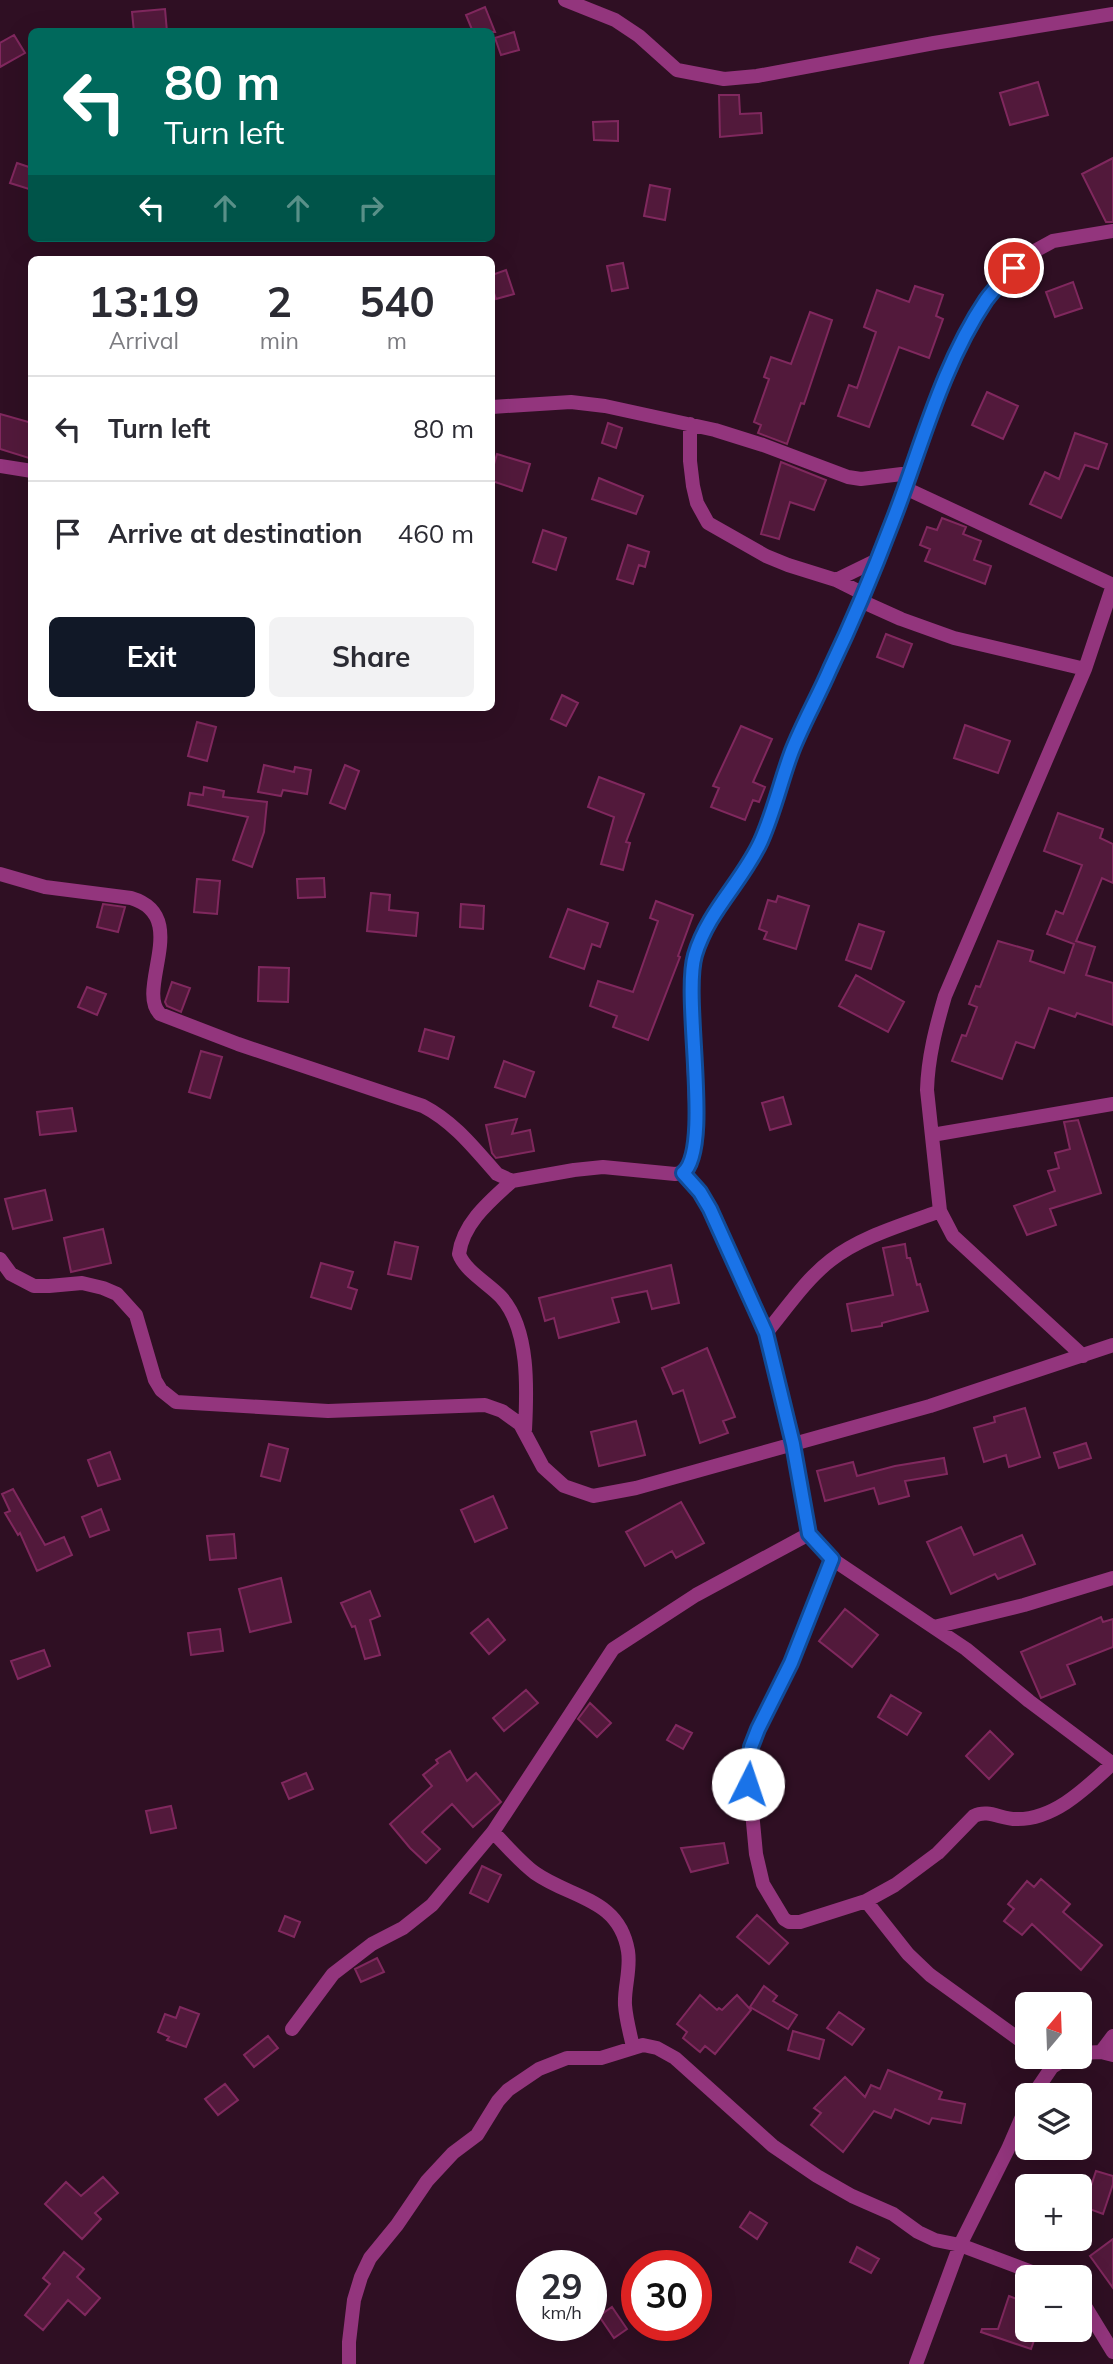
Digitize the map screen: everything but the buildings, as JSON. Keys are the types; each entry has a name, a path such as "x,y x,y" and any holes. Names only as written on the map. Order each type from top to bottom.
{"street":[{"path":"565,0 615,20 639,36 677,71 724,79 757,76 881,52 1113,15"},
{"path":"525,1430 526,1373 512,1313 504,1300 466,1265 459,1254 471,1223 512,1181 603,1167 675,1174 683,1173 691,1161 696,1130 691,999 695,956 712,916 762,838 792,750 862,598 938,398 961,345 987,299 1014,268 1042,245 1113,231"},
{"path":"495,407 571,402 690,424 763,445 848,477 861,479 911,473"},
{"path":"690,424 693,486 697,503 708,523 766,556 836,580 901,619 954,638 1085,669"},
{"path":"0,466 28,470"},
{"path":"905,488 1113,585 1085,669 945,996 933,1036 927,1090 940,1211 953,1236 1083,1356"},
{"path":"836,580 877,560"},
{"path":"0,874 45,887 131,898 143,903 156,918 161,939 153,996 155,1010 160,1014 238,1044 423,1106 454,1126 497,1174 512,1181"},
{"path":"932,1135 1113,1104"},
{"path":"683,1173 700,1192 710,1209 766,1333 793,1444 809,1534 832,1559 966,1649 1029,1701 1113,1764 1084,1790 1035,1818 1008,1819 986,1812 974,1815 918,1869 866,1901 792,1923 784,1919 763,1884 756,1854 748,1769 751,1747 758,1729 791,1663 832,1559"},
{"path":"766,1333 828,1262 842,1252 859,1242 940,1211"},
{"path":"0,1259 11,1274 34,1286 82,1283 117,1294 136,1315 155,1380 167,1396 178,1402 328,1411 480,1404 512,1417 525,1430 543,1467 552,1476 565,1486 593,1496 613,1494 965,1395 1113,1345"},
{"path":"292,2029 333,1974 372,1944 402,1928 432,1905 492,1832 613,1649 696,1595 809,1534"},
{"path":"934,1627 1024,1605 1113,1578"},
{"path":"492,1832 533,1871 567,1891 595,1902 612,1916 622,1932 628,1950 629,1974 625,2002 633,2047"},
{"path":"866,1901 908,1954 930,1975 1015,2036"},
{"path":"1107,2053 1113,2036"},
{"path":"349,2364 354,2300 360,2277 370,2258 433,2174 453,2153 477,2135 498,2101 522,2080 557,2061 567,2058 601,2058 643,2045 657,2048 675,2058 773,2146 817,2176 892,2214 935,2240 960,2245 1015,2266"},
{"path":"916,2364 960,2245 1015,2132"},
{"path":"1092,2318 1113,2352"}],"route":[{"path":"748,1784 751,1747 791,1663 832,1559 809,1534 793,1444 766,1333 710,1209 693,1182 683,1173 691,1161 696,1130 691,999 695,956 712,916 762,838 792,750 864,594 938,398 961,345 987,299 1014,268"}]}
